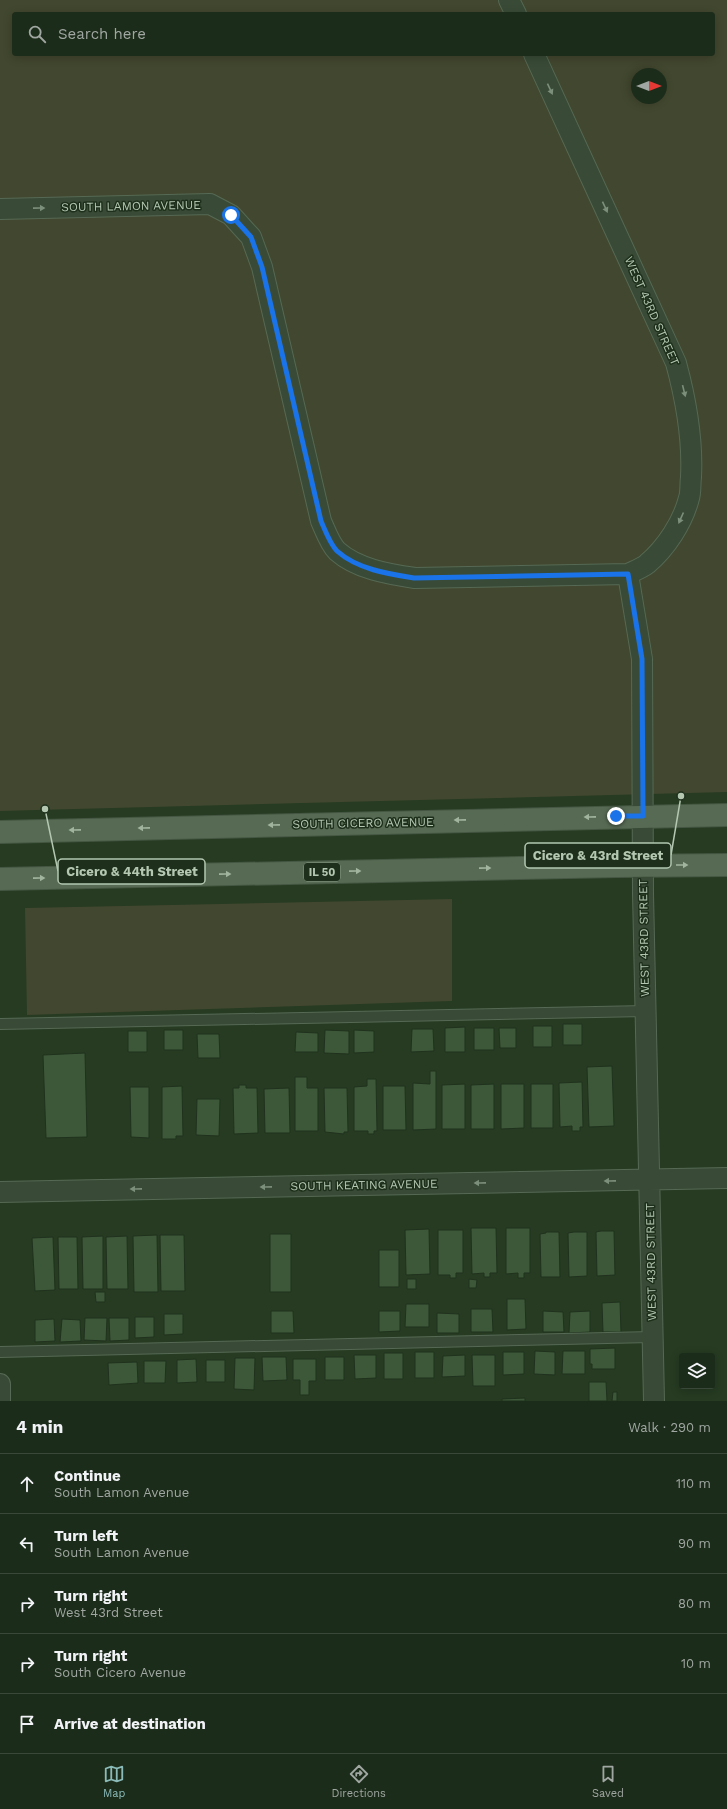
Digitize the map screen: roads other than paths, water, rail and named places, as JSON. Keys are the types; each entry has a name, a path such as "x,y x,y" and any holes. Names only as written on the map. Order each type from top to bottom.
{"main road":[{"name":"SOUTH CICERO AVENUE","path":"0,832 727,815"},
{"name":"IL 50","path":"0,879 643,865 727,865"}],"street":[{"path":"509,0 515,12"},
{"name":"WEST 43RD STREET","path":"535,56 676,363 685,395 690,429 691,465 689,498 679,523 663,547 646,565 628,574 642,659 643,865 648,1180 654,1401"},
{"name":"SOUTH LAMON AVENUE","path":"0,209 210,204 231,215 251,237 262,267 321,521 336,550 362,566 386,574 414,578 628,574"},
{"name":"SOUTH KEATING AVENUE","path":"0,1192 727,1178"},
{"path":"0,1384 0,1401"}],"lane":[{"path":"0,1024 646,1011"},
{"path":"0,1352 652,1337"}],"place":[{"name":"Cicero & 43rd Street","path":"681,796"},
{"name":"Cicero & 44th Street","path":"45,809"}]}
